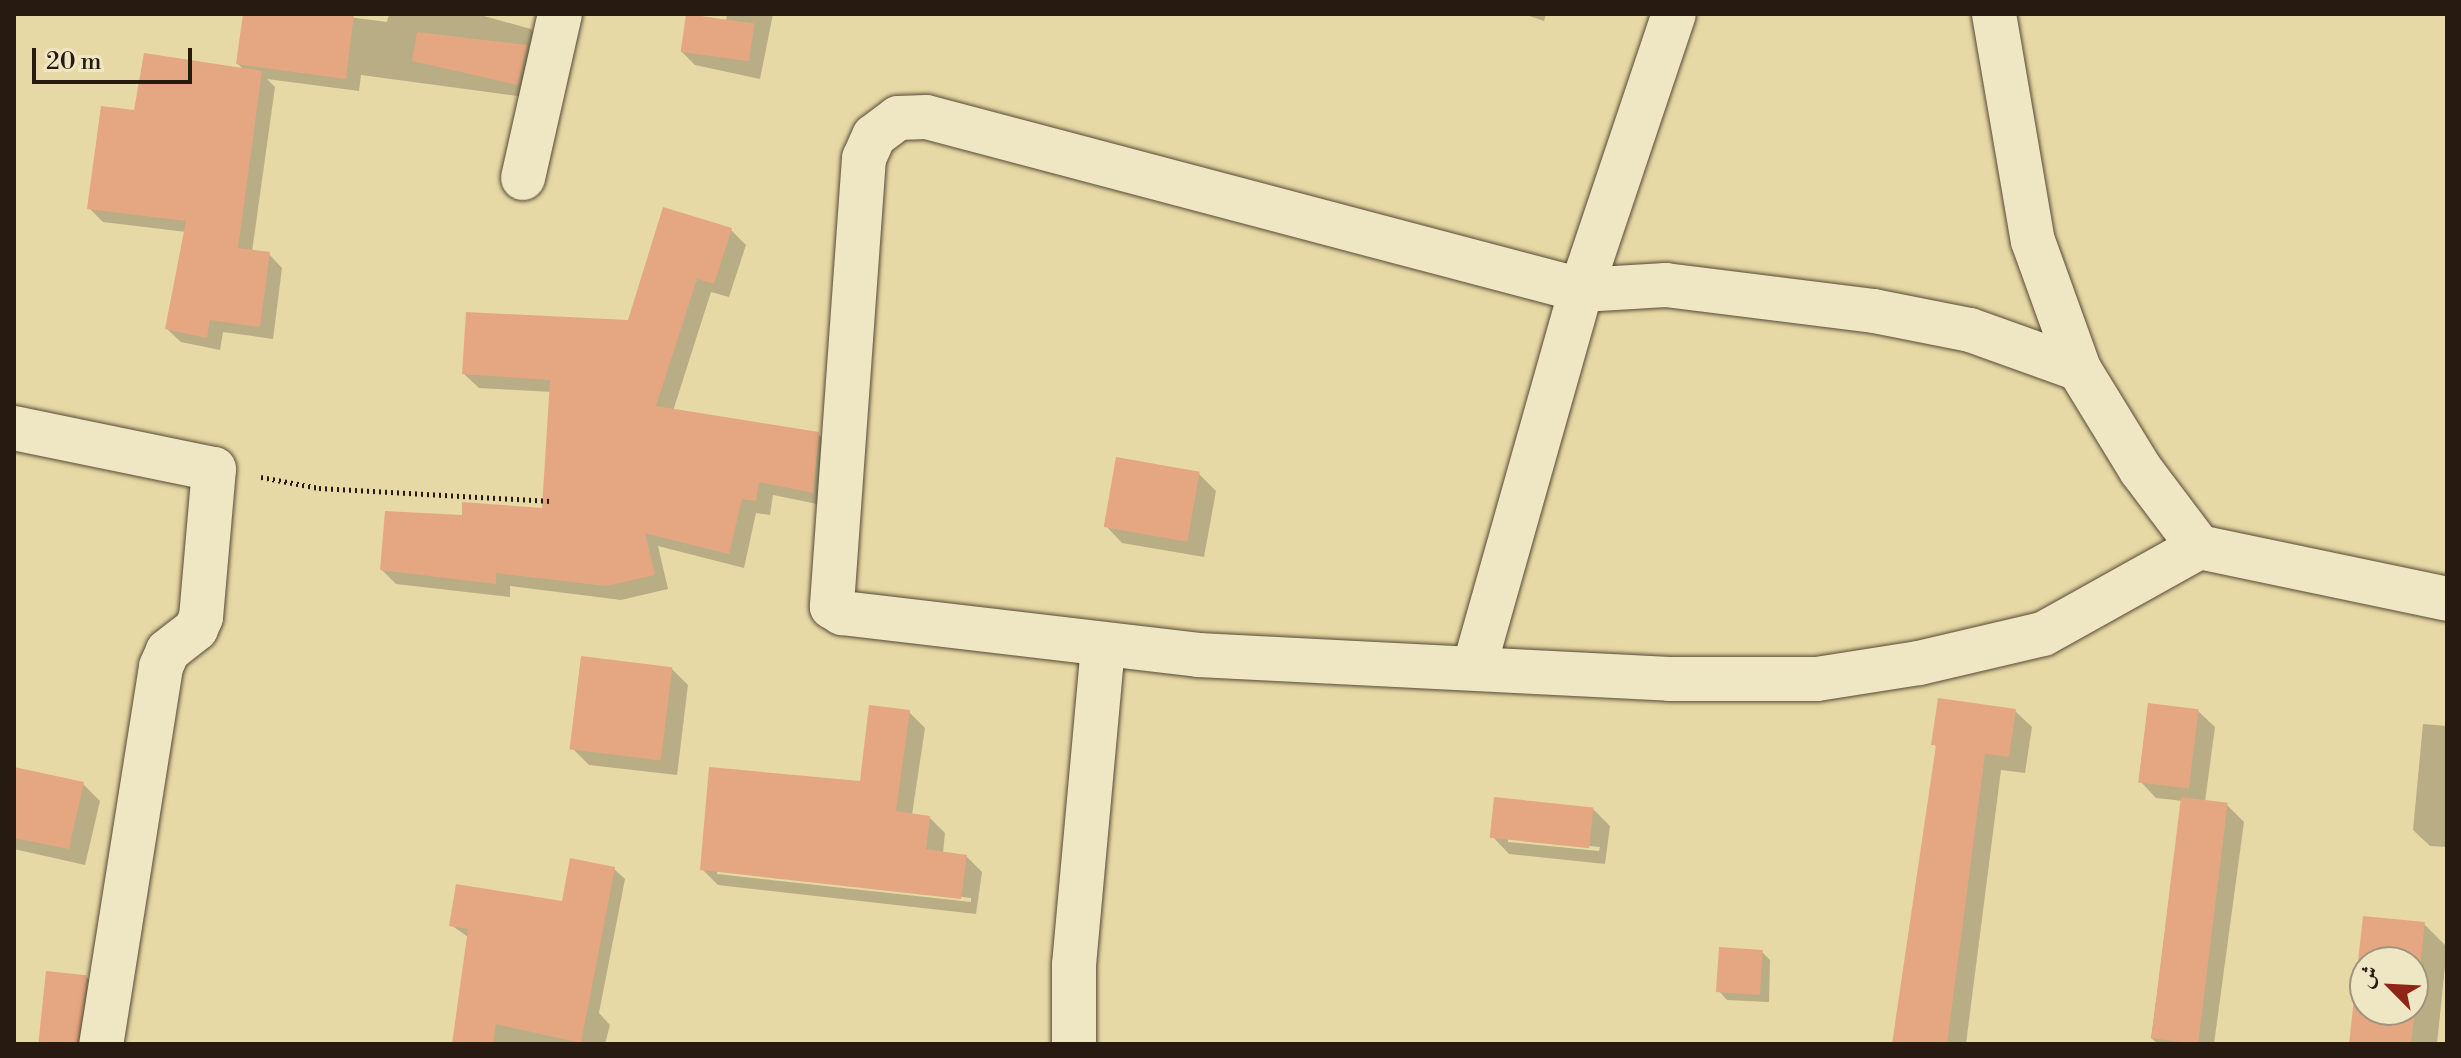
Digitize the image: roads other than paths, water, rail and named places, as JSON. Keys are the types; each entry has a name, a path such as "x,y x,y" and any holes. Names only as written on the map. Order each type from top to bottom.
{"street":[{"path":"523,178 560,14"},
{"path":"1474,668 1581,290 1674,14"},
{"path":"1994,14 2005,100 2033,241 2079,369 2141,470 2199,547"},
{"path":"2079,369 1970,330 1874,311 1666,285 1581,290 926,117 898,118 874,136 862,175 832,607 1198,655 1669,679 1817,679 1919,663 2043,634 2199,547 2447,599"},
{"path":"14,428 214,469 201,617 196,629 168,651 161,667 101,1044"},
{"path":"1074,1044 1074,965 1103,644"}]}
